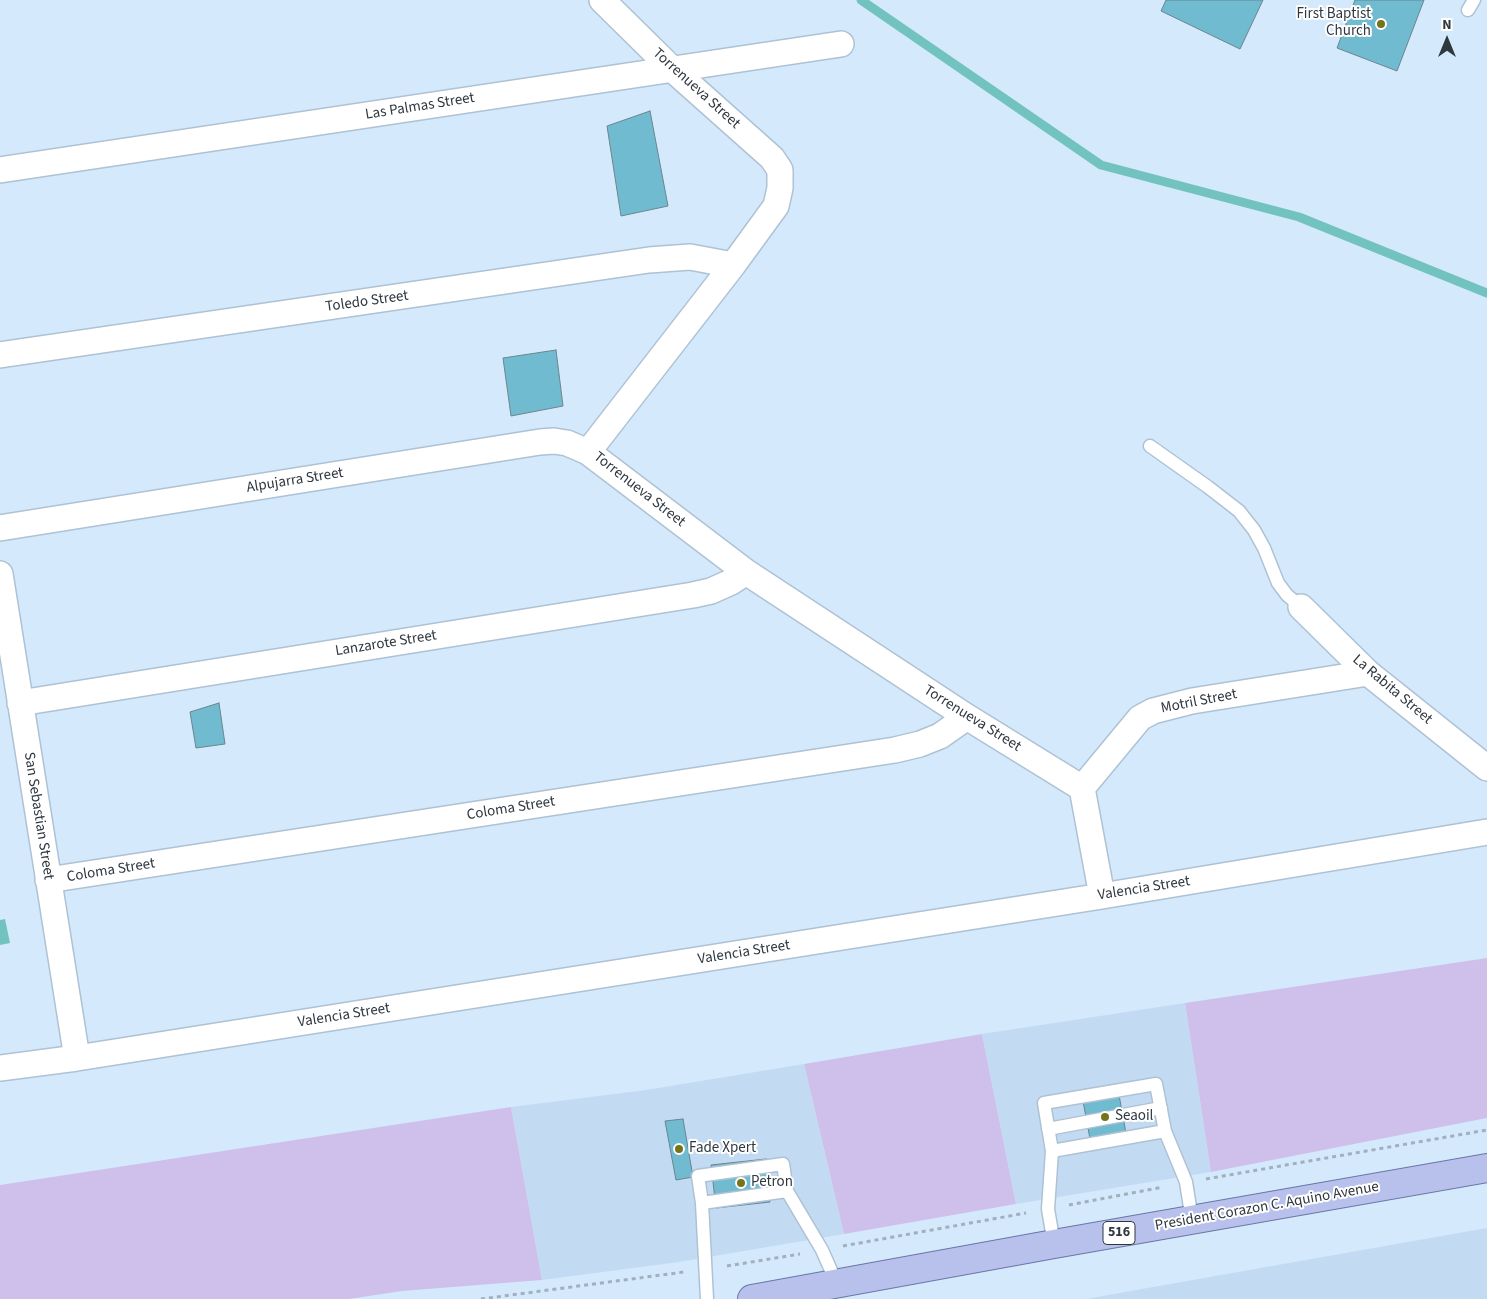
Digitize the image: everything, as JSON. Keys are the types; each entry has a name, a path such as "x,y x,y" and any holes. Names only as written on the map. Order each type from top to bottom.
{"main road":[{"name":"President Corazon C. Aquino Avenue","path":"752,1299 1487,1168"}],"street":[{"name":"Torrenueva Street","path":"602,0 672,69 772,158 780,170 780,188 776,206 733,265 588,452 746,572 966,717 1082,788"},
{"name":"Las Palmas Street","path":"0,170 841,44"},
{"name":"Toledo Street","path":"0,355 649,260 690,257 733,265"},
{"name":"Alpujarra Street","path":"0,528 540,442 554,441 567,443 588,452"},
{"name":"Lanzarote Street","path":"20,703 692,595 711,591 731,582 746,572"},
{"name":"San Sebastian Street","path":"0,574 78,1058"},
{"name":"La Rabita Street","path":"1301,607 1368,673 1487,768"},
{"name":"Motril Street","path":"1082,788 1140,718 1153,711 1192,701 1368,673"},
{"name":"Coloma Street","path":"48,880 895,750 920,744 940,736 966,717"},
{"path":"1082,788 1102,896"},
{"name":"Valencia Street","path":"0,1068 78,1058 1102,896 1487,832"}],"lane":[{"path":"1150,446 1239,511 1254,530 1264,548 1278,583 1287,595 1301,607"},
{"path":"1054,1244 1048,1209 1052,1151 1044,1103 1156,1084 1165,1131 1186,1182 1192,1220"},
{"path":"1048,1129 1161,1108"},
{"path":"1052,1151 1165,1131"},
{"path":"707,1299 707,1269 698,1176 783,1164 787,1191 822,1250 837,1284"},
{"path":"702,1203 787,1191"}],"path":[{"path":"481,1299 707,1269 822,1250 1186,1182 1487,1130"}],"shaded area":[{"path":"5,919 10,943 0,945 0,920"},
{"path":"1487,958 1487,1118 1211,1172 1185,1003"},
{"path":"1185,1003 1211,1172 1016,1204 982,1034"},
{"path":"982,1034 1016,1204 844,1234 804,1064"},
{"path":"804,1064 844,1234 679,1262 542,1280 511,1107 646,1090"},
{"path":"511,1107 542,1280 402,1291 349,1299 0,1299 0,1185"},
{"path":"1487,1228 1487,1299 1086,1299 1187,1281"}],"building":[{"path":"1166,0 1263,0 1240,49 1161,11"},
{"name":"First Baptist Church","path":"1355,0 1424,0 1397,71 1337,48"},
{"path":"650,111 668,206 621,216 607,126"},
{"path":"556,350 563,406 511,416 503,358"},
{"path":"219,703 225,744 196,748 190,712"},
{"name":"Seaoil","path":"1117,1084 1128,1144 1092,1150 1081,1090"},
{"name":"Fade Xpert","path":"683,1119 693,1177 676,1180 665,1121"},
{"name":"Petron","path":"766,1159 770,1202 716,1208 711,1165"}],"waterway":[{"path":"861,0 1101,165 1299,217 1487,293"}],"place":[{"name":"First Baptist Church","path":"1381,24"},
{"name":"Seaoil","path":"1105,1117"},
{"name":"Fade Xpert","path":"679,1149"},
{"name":"Petron","path":"741,1183"}]}
